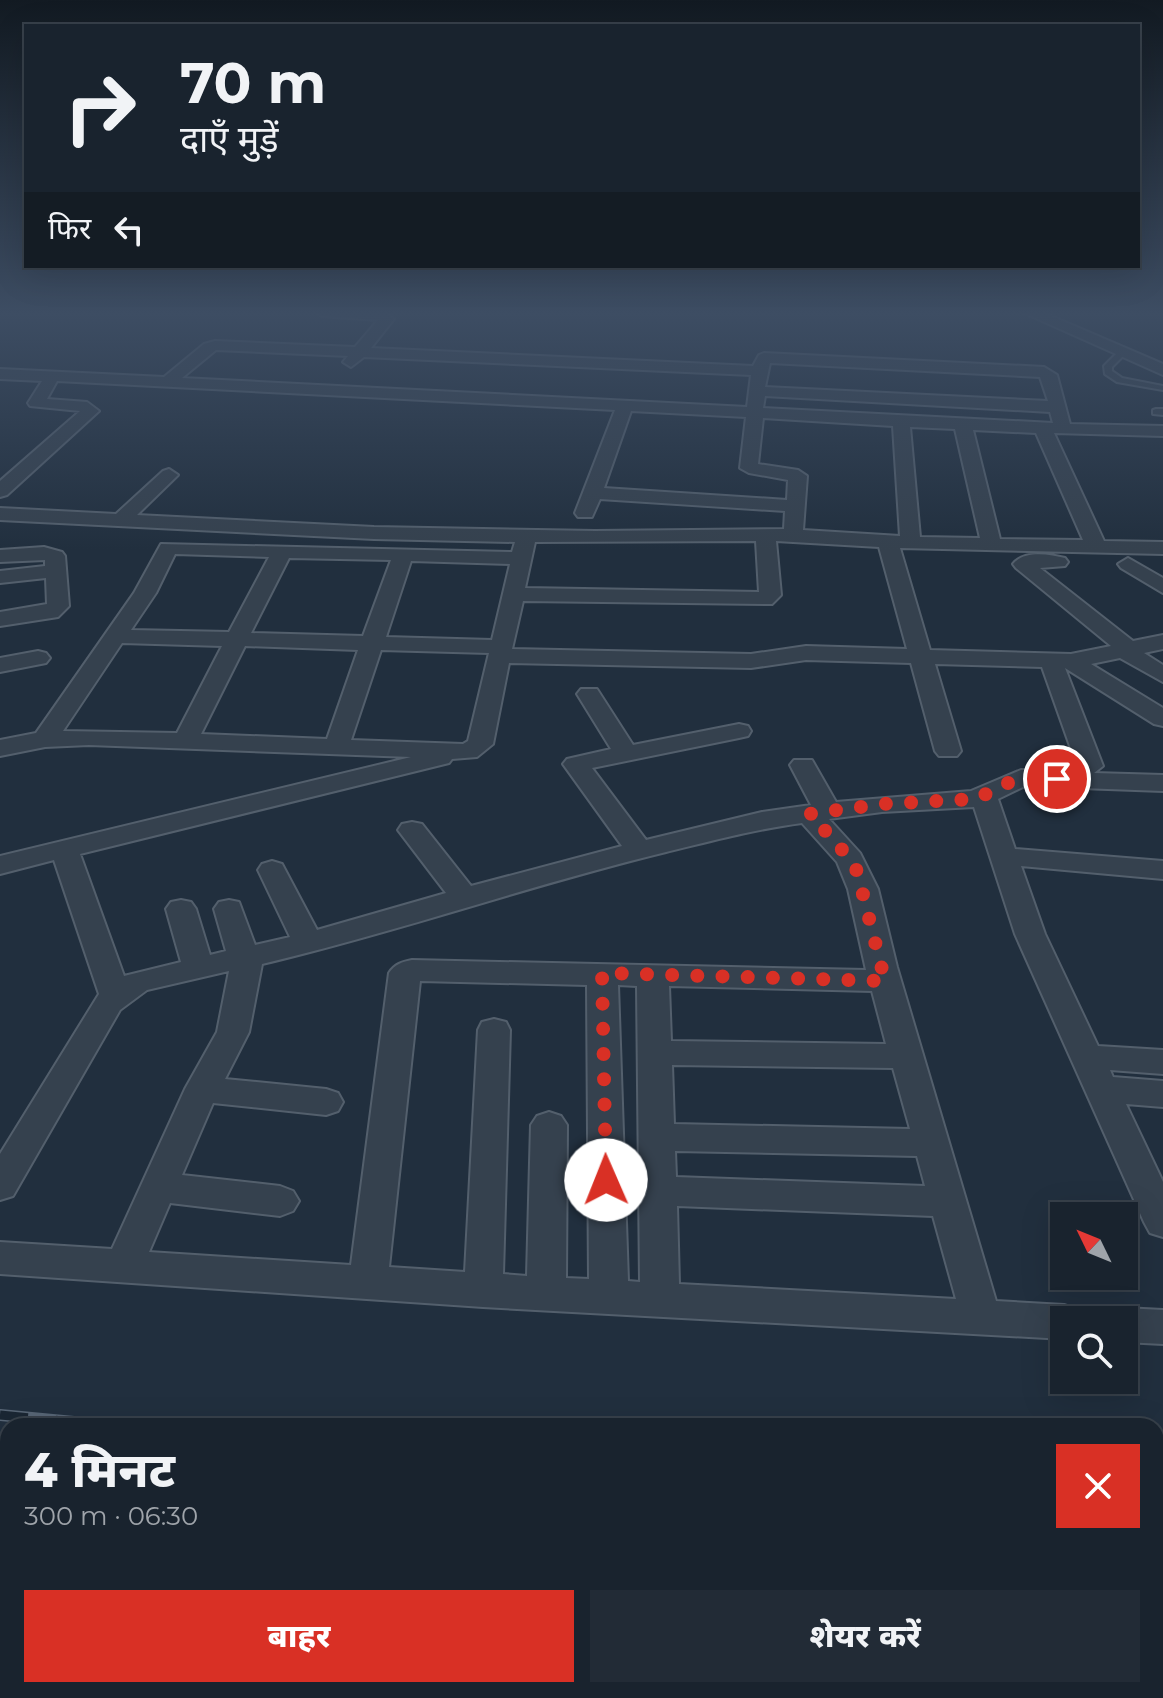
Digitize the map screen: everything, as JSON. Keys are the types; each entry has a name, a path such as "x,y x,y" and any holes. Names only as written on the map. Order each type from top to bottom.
{"street":[{"path":"0,491 91,411 87,407 36,403 43,391"},
{"path":"370,391 625,405 652,391"},
{"path":"498,398 501,391"},
{"path":"685,391 754,412 1063,430 1163,431"},
{"path":"756,391 749,468 798,476 793,536"},
{"path":"760,391 1058,407"},
{"path":"972,391 973,403"},
{"path":"1053,391 1063,430"},
{"path":"585,513 625,405"},
{"path":"901,421 899,542 921,658 948,751"},
{"path":"963,425 991,544"},
{"path":"1043,429 1096,546"},
{"path":"120,521 169,475"},
{"path":"592,493 794,506"},
{"path":"0,514 374,533 524,547"},
{"path":"513,594 764,599 770,595 766,536"},
{"path":"45,739 145,593 168,548 403,554 793,536 899,542 1163,548"},
{"path":"0,865 468,752 480,744 524,547"},
{"path":"185,741 282,551"},
{"path":"0,556 51,553 55,556 58,606 0,619"},
{"path":"337,745 403,554"},
{"path":"1163,566 1027,561 1023,564 1126,650 1163,675"},
{"path":"1128,564 1163,587"},
{"path":"0,577 56,571"},
{"path":"116,636 371,643 751,661 806,653 1061,661 1163,642"},
{"path":"0,665 38,658"},
{"path":"1061,661 1163,719"},
{"path":"1061,661 1090,766"},
{"path":"589,694 626,753"},
{"path":"639,850 576,768 580,762 739,731"},
{"path":"0,748 45,739 337,745 468,752"},
{"path":"803,765 818,813 857,871 885,981 981,1318"},
{"path":"0,1186 115,995 137,982 308,943 464,897 745,823 882,804 984,798 1006,783 1021,778 1163,783"},
{"path":"984,798 1030,934 1163,1222"},
{"path":"412,830 464,897"},
{"path":"64,849 115,995"},
{"path":"1002,856 1163,870"},
{"path":"272,870 308,943"},
{"path":"181,909 198,967"},
{"path":"123,1267 202,1089 233,1032 246,957 229,909"},
{"path":"368,1283 405,973 412,970 602,973 885,981"},
{"path":"602,973 609,1297"},
{"path":"653,974 660,1300"},
{"path":"483,1290 494,1030"},
{"path":"655,1053 907,1056"},
{"path":"1087,1057 1163,1062"},
{"path":"202,1089 326,1102"},
{"path":"1102,1089 1163,1094"},
{"path":"546,1293 549,1125"},
{"path":"657,1137 931,1143"},
{"path":"158,1187 280,1201"},
{"path":"658,1191 948,1202"},
{"path":"0,1258 483,1290 1050,1321"},
{"path":"1138,1326 1163,1327"}],"railway":[{"path":"0,1415 32,1418"}],"route":[{"path":"606,1180 602,973 885,981 857,871 838,844 809,814 882,804 984,798 1006,783 1021,778 1057,779"}]}
